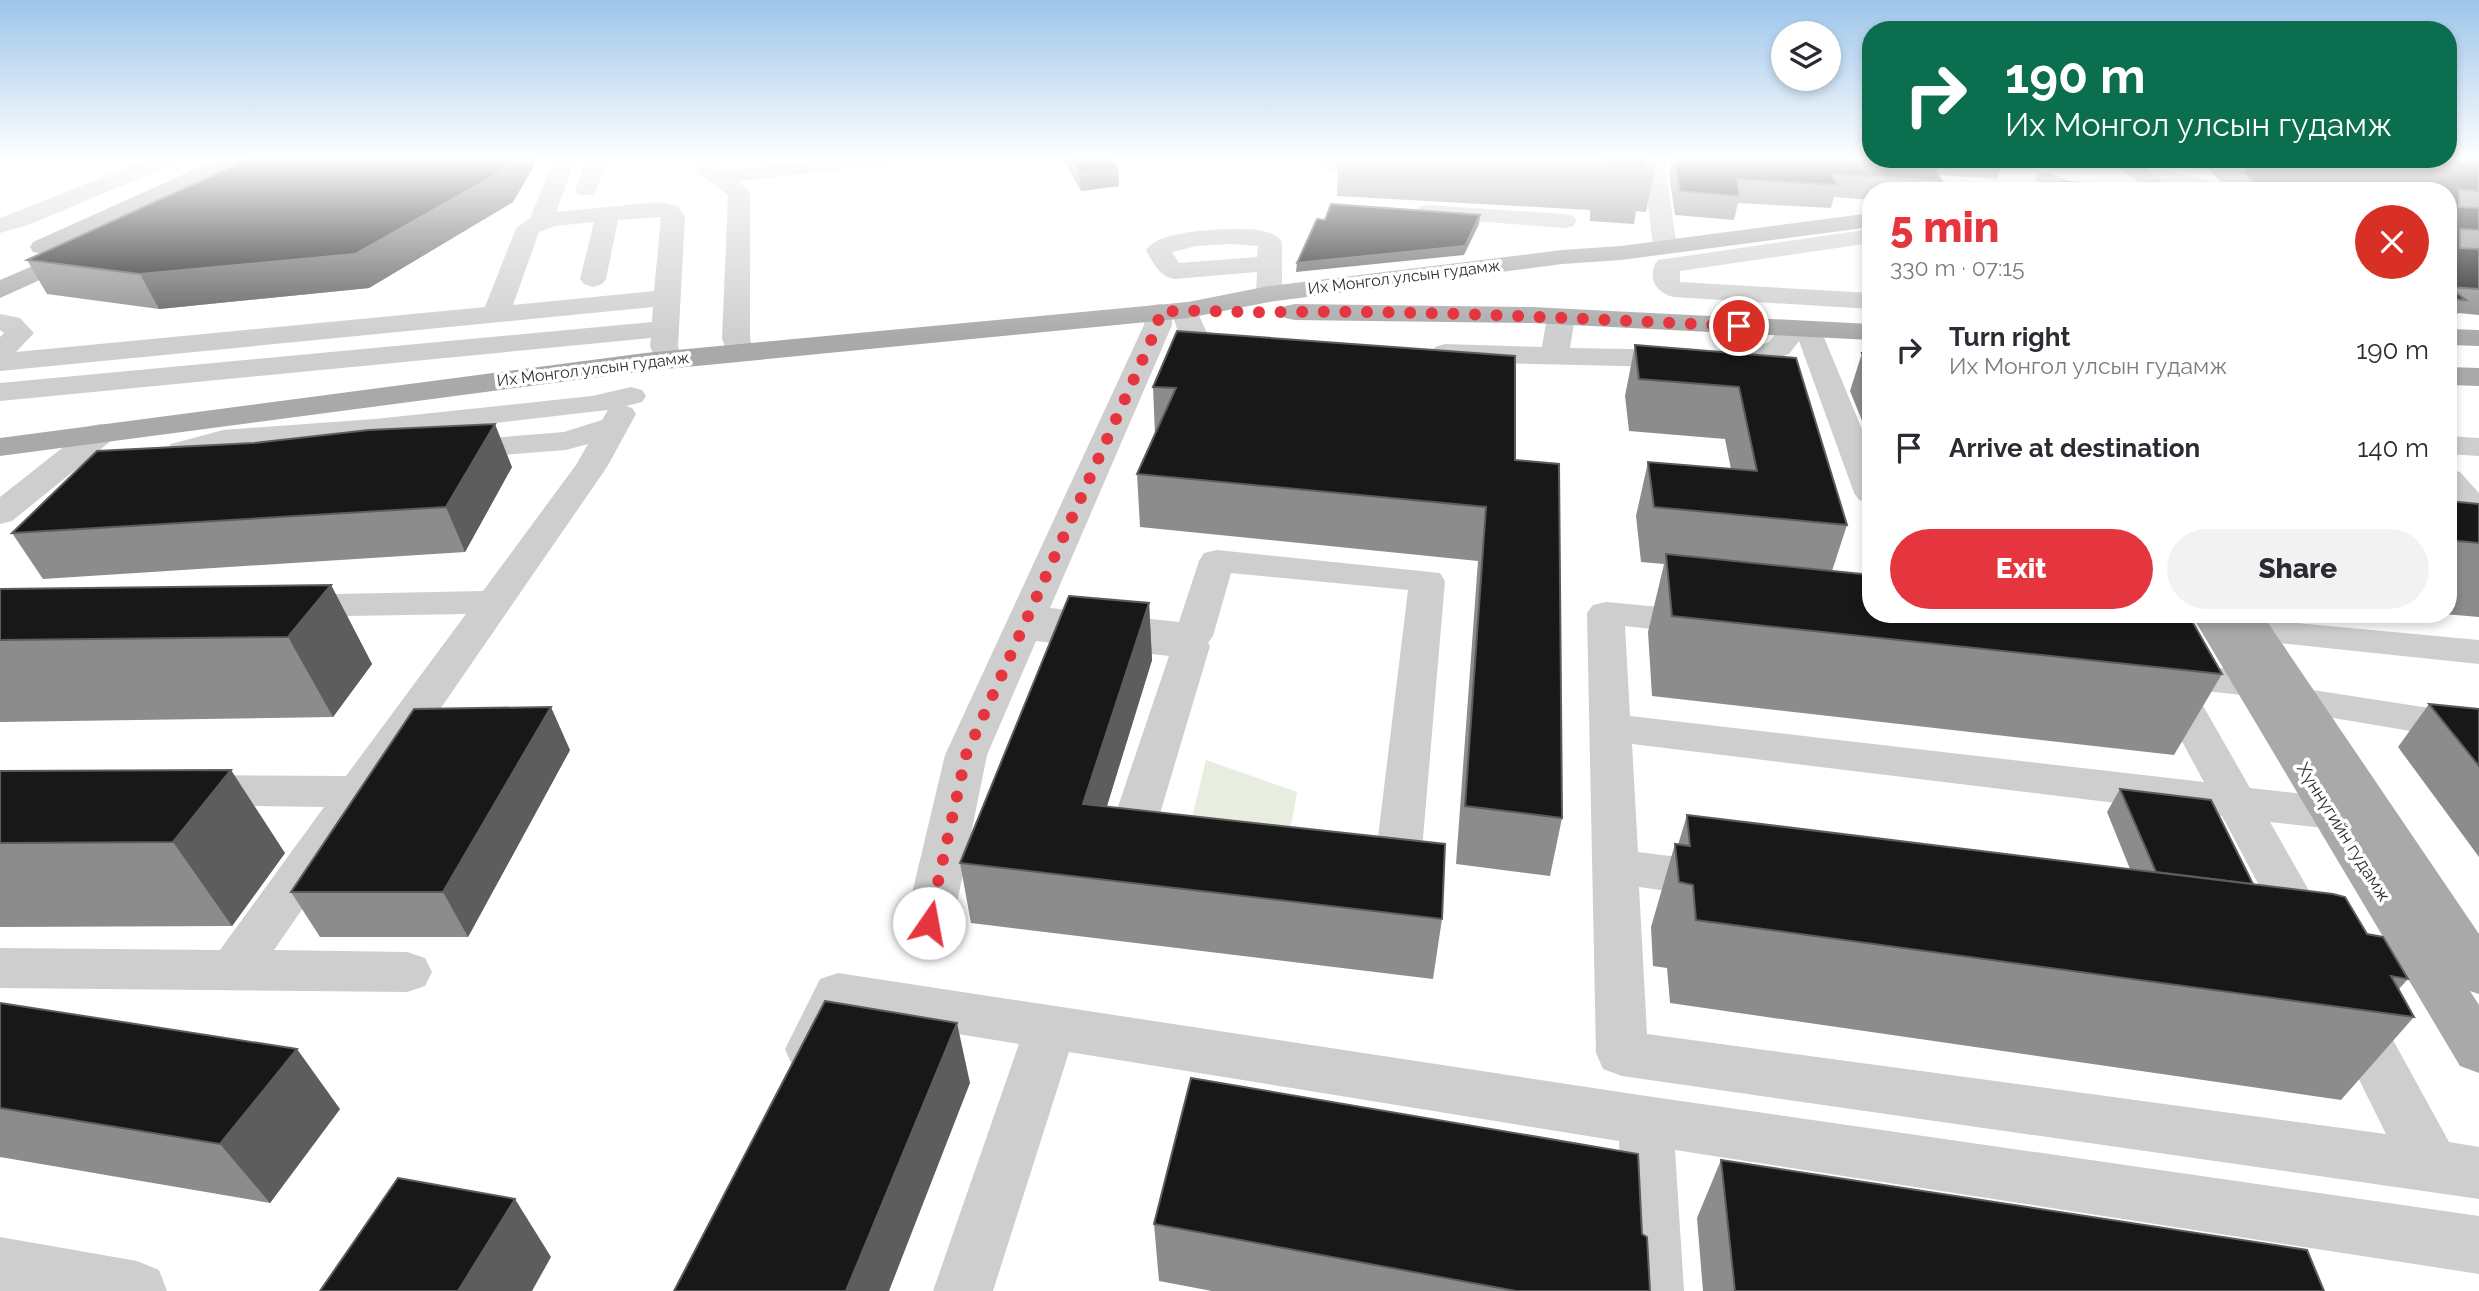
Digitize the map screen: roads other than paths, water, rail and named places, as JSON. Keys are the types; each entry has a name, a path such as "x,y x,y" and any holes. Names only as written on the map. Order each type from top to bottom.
{"main road":[{"path":"0,266 105,218"},
{"path":"0,290 152,218"},
{"path":"1622,321 1585,300 1574,287 1578,266 1621,253 1665,247 1702,251 1862,222"},
{"name":"Их Монгол улсын гудамж","path":"0,447 656,360 1177,311 1269,294 1562,257 1621,253"},
{"name":"Их Монгол улсын гудамж","path":"1177,311 1557,338 1622,321 1862,332"},
{"path":"2457,337 2479,338"},
{"path":"2457,362 2479,362"},
{"path":"2457,376 2479,377"},
{"name":"Хүннүгийн гудамж","path":"2216,623 2332,813 2457,976"},
{"name":"Хүннүгийн гудамж","path":"2249,623 2301,701 2457,976 2479,1050"}],"street":[{"path":"0,226 24,218"},
{"path":"540,222 541,218"},
{"path":"495,316 528,228 540,222 572,218"},
{"path":"593,279 607,218"},
{"path":"233,970 591,467 643,376 656,360 664,346 663,328 673,218"},
{"path":"738,218 736,338 740,352"},
{"path":"1514,218 1565,222"},
{"path":"1562,257 1565,218"},
{"path":"1661,218 1665,247"},
{"path":"1829,241 1858,289 1790,296 1673,289 1667,286 1667,265 1702,251 1771,249 1829,241 1862,237"},
{"path":"1417,352 1557,338 1748,360 1779,348 1790,334 1787,328 1790,296 1771,249"},
{"path":"1702,251 1723,292"},
{"path":"1269,264 1269,294"},
{"path":"0,362 667,298"},
{"path":"929,923 966,755 1158,325 1177,311 1194,337 1213,347 1267,348"},
{"path":"0,322 10,324 20,333 0,351"},
{"path":"0,392 663,328"},
{"path":"1787,328 1862,475"},
{"path":"221,469 166,473 182,450 223,439 375,428 592,405 631,396"},
{"path":"262,465 566,441 613,427"},
{"path":"0,514 101,433"},
{"path":"2457,446 2479,447"},
{"path":"2457,498 2472,529"},
{"path":"1025,623 1194,636 1217,561 1426,582 1396,873 1343,866"},
{"path":"259,607 494,602"},
{"path":"1742,627 1606,612 1622,1053 2479,1172"},
{"path":"1025,623 1191,646 1130,839 1184,846"},
{"path":"2256,623 2479,652"},
{"path":"2253,683 2144,671 2237,802 2345,965 2432,1167"},
{"path":"2301,701 2453,724 2479,734"},
{"path":"1611,728 2332,813"},
{"path":"152,789 358,792"},
{"path":"1614,866 1765,886"},
{"path":"2270,954 2345,965 2457,976"},
{"path":"0,968 407,972"},
{"path":"790,1093 838,994 1646,1121 2479,1245"},
{"path":"963,1291 1051,1026"},
{"path":"1646,1121 1654,1291"},
{"path":"0,1266 137,1291"}]}
